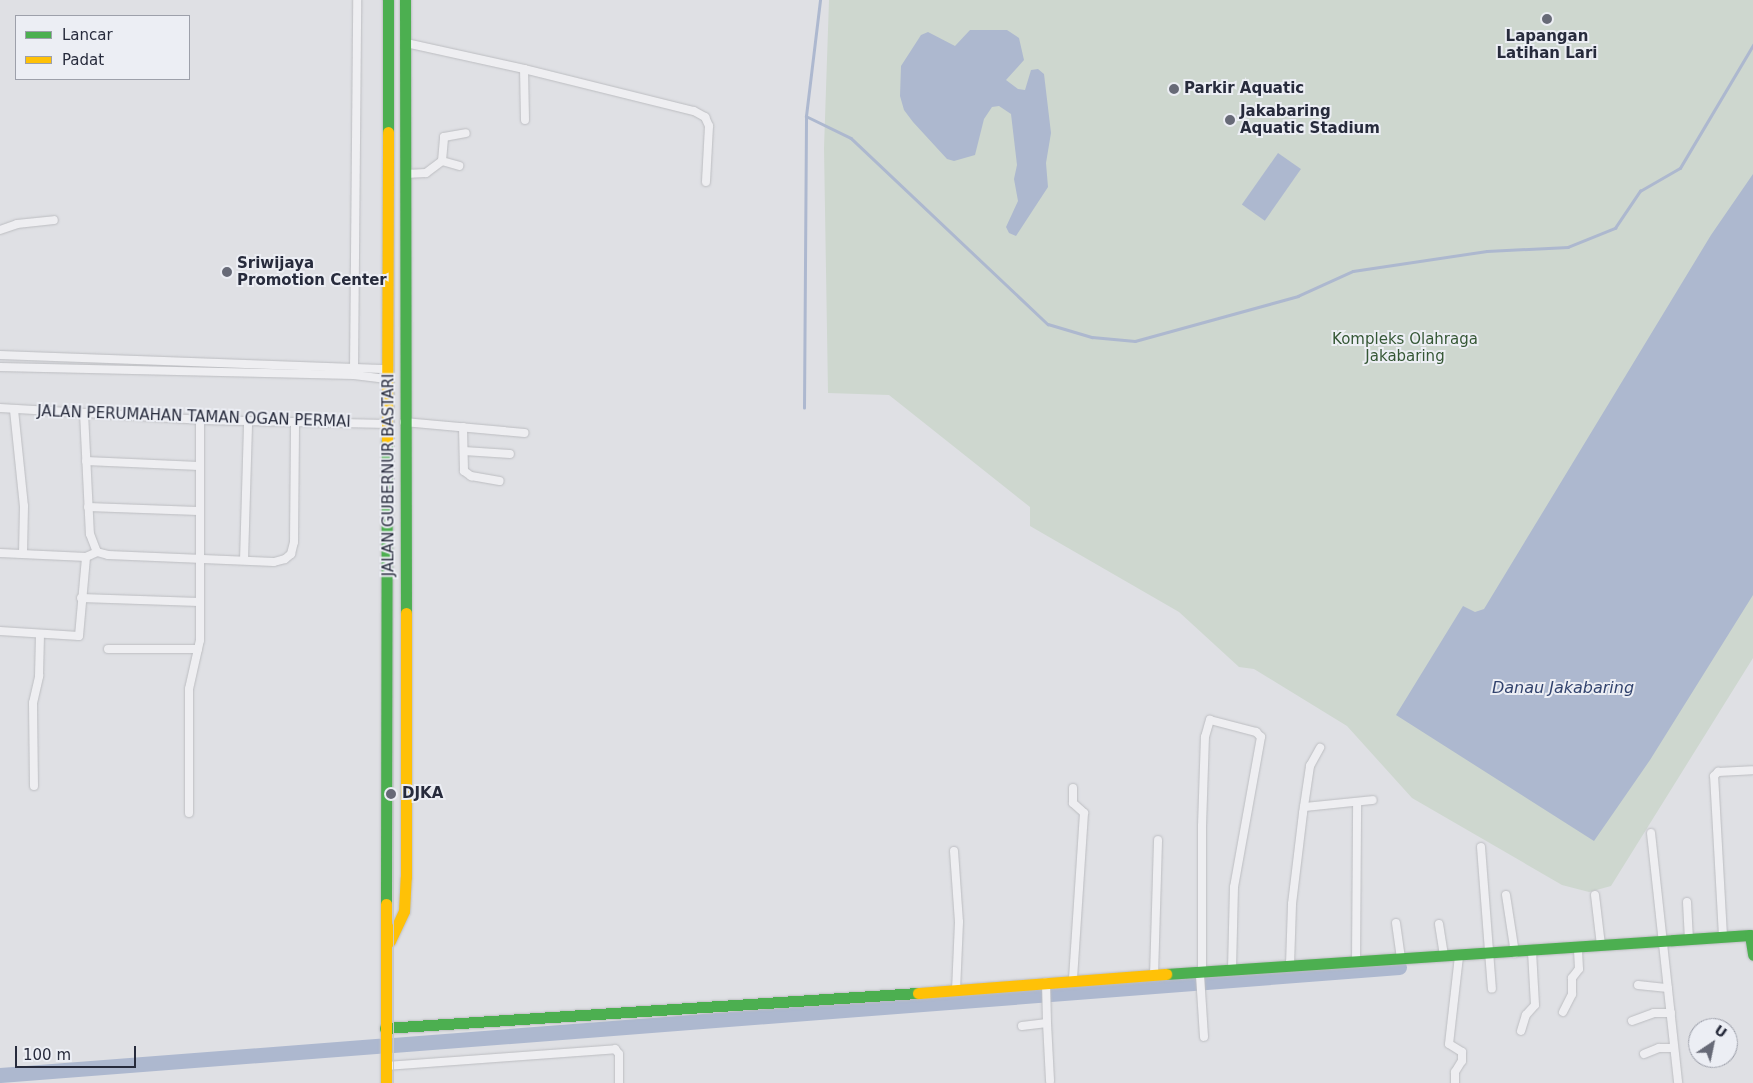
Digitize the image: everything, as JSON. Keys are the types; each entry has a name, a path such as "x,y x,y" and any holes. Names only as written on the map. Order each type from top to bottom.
{"main road":[{"name":"JALAN GUBERNUR BASTARI","path":"386,1083 388,424 384,373 388,0"},
{"name":"JALAN GUBERNUR BASTARI","path":"387,947 404,911 405,0"},
{"path":"387,651 404,655"},
{"path":"386,1028 856,995 1047,990 1073,980 1154,976 1201,970 1232,970 1290,965 1356,963 1515,953 1601,945 1662,934 1723,931 1750,935 1753,955"}],"street":[{"path":"354,371 357,0"},
{"path":"406,43 610,88 694,111 705,118 709,126 706,182"},
{"path":"524,69 525,120"},
{"path":"405,174 426,173 442,161 444,137 466,133"},
{"path":"442,161 458,166"},
{"path":"0,230 17,224 54,220"},
{"path":"0,355 354,371 363,375 384,373"},
{"path":"0,367 354,371 364,366 384,373"},
{"name":"JALAN PERUMAHAN TAMAN OGAN PERMAI","path":"0,408 295,424 388,424"},
{"path":"14,410 24,506 23,554"},
{"path":"84,413 90,534 97,552"},
{"path":"189,813 189,688 198,649 200,602 198,511 200,420"},
{"path":"244,560 248,422"},
{"path":"404,422 525,433"},
{"path":"0,553 86,557 97,552 108,556 274,562 291,554 295,424"},
{"path":"463,427 463,468 467,474 500,481"},
{"path":"464,451 510,454"},
{"path":"86,461 199,466"},
{"path":"88,507 198,511"},
{"path":"0,631 79,636 86,557"},
{"path":"81,598 200,602"},
{"path":"34,786 33,703 39,676 40,634"},
{"path":"108,649 198,649"},
{"path":"1204,1037 1201,970 1205,737 1210,720 1256,732 1260,737 1236,878 1230,946 1232,970"},
{"path":"1290,965 1290,936 1304,807 1310,766 1320,748"},
{"path":"1723,931 1714,776 1718,772 1752,770"},
{"path":"1072,788 1073,803 1084,813 1073,980"},
{"path":"1304,807 1373,800"},
{"path":"1356,963 1357,802"},
{"path":"1651,833 1678,1083"},
{"path":"1154,976 1158,840"},
{"path":"1481,847 1492,954 1492,989"},
{"path":"954,851 959,922 956,992"},
{"path":"1506,896 1512,924 1515,953"},
{"path":"1595,896 1601,945"},
{"path":"1686,902 1688,934"},
{"path":"1396,923 1401,960"},
{"path":"1439,924 1444,958"},
{"path":"1753,927 1753,935"},
{"path":"1563,1012 1572,994 1572,977 1579,969 1578,947"},
{"path":"1521,1031 1526,1015 1535,1005 1532,951"},
{"path":"1455,1083 1455,1072 1462,1061 1462,1052 1449,1044 1458,956"},
{"path":"1638,985 1668,988"},
{"path":"1047,990 1050,1081"},
{"path":"1632,1021 1654,1013 1671,1013"},
{"path":"1022,1026 1047,1023"},
{"path":"1644,1054 1659,1048 1674,1048"},
{"path":"386,1066 615,1049 619,1054 620,1083"}],"green space":[{"name":"Kompleks Olahraga Jakabaring","path":"829,0 1753,0 1753,658 1611,886 1589,892 1562,885 1412,798 1347,726 1254,669 1239,667 1179,612 1030,526 1030,507 889,395 828,393 824,148"}],"water":[{"path":"970,30 1007,30 1019,38 1024,60 1006,80 1018,89 1025,90 1031,70 1038,69 1044,74 1051,133 1046,163 1048,187 1016,236 1009,233 1006,227 1018,201 1014,179 1017,165 1011,114 999,106 992,107 984,119 975,155 954,161 947,159 913,122 904,110 900,96 901,66 921,35 928,32 955,46"},
{"path":"1278,153 1301,169 1265,221 1242,205"},
{"name":"Danau Jakabaring","path":"1753,174 1753,595 1650,760 1594,841 1396,715 1463,606 1475,612 1484,609 1711,235"}],"waterway":[{"path":"804,408 806,116 820,0"},
{"path":"806,116 851,138 1048,324 1092,337 1135,341 1298,296 1353,271 1487,251 1568,247 1615,228 1640,191 1680,168 1753,45"},
{"path":"393,1045 1399,967"},
{"path":"0,1075 379,1046"}],"tram line":[{"path":"393,1083 394,0"}],"traffic: fast":[{"path":"388,0 388,132"},
{"path":"405,0 406,613"},
{"path":"386,904 387,440"},
{"path":"1166,974 1750,935 1753,955"},
{"path":"385,1028 918,993"}],"traffic: slow":[{"path":"387,440 388,132"},
{"path":"390,941 404,911 406,877 406,613"},
{"path":"386,904 386,1083"},
{"path":"918,993 1166,974"}],"place":[{"name":"Lapangan Latihan Lari","path":"1547,19"},
{"name":"Parkir Aquatic","path":"1174,89"},
{"name":"Jakabaring Aquatic Stadium","path":"1230,120"},
{"name":"Sriwijaya Promotion Center","path":"227,272"},
{"name":"DJKA","path":"391,794"}]}
